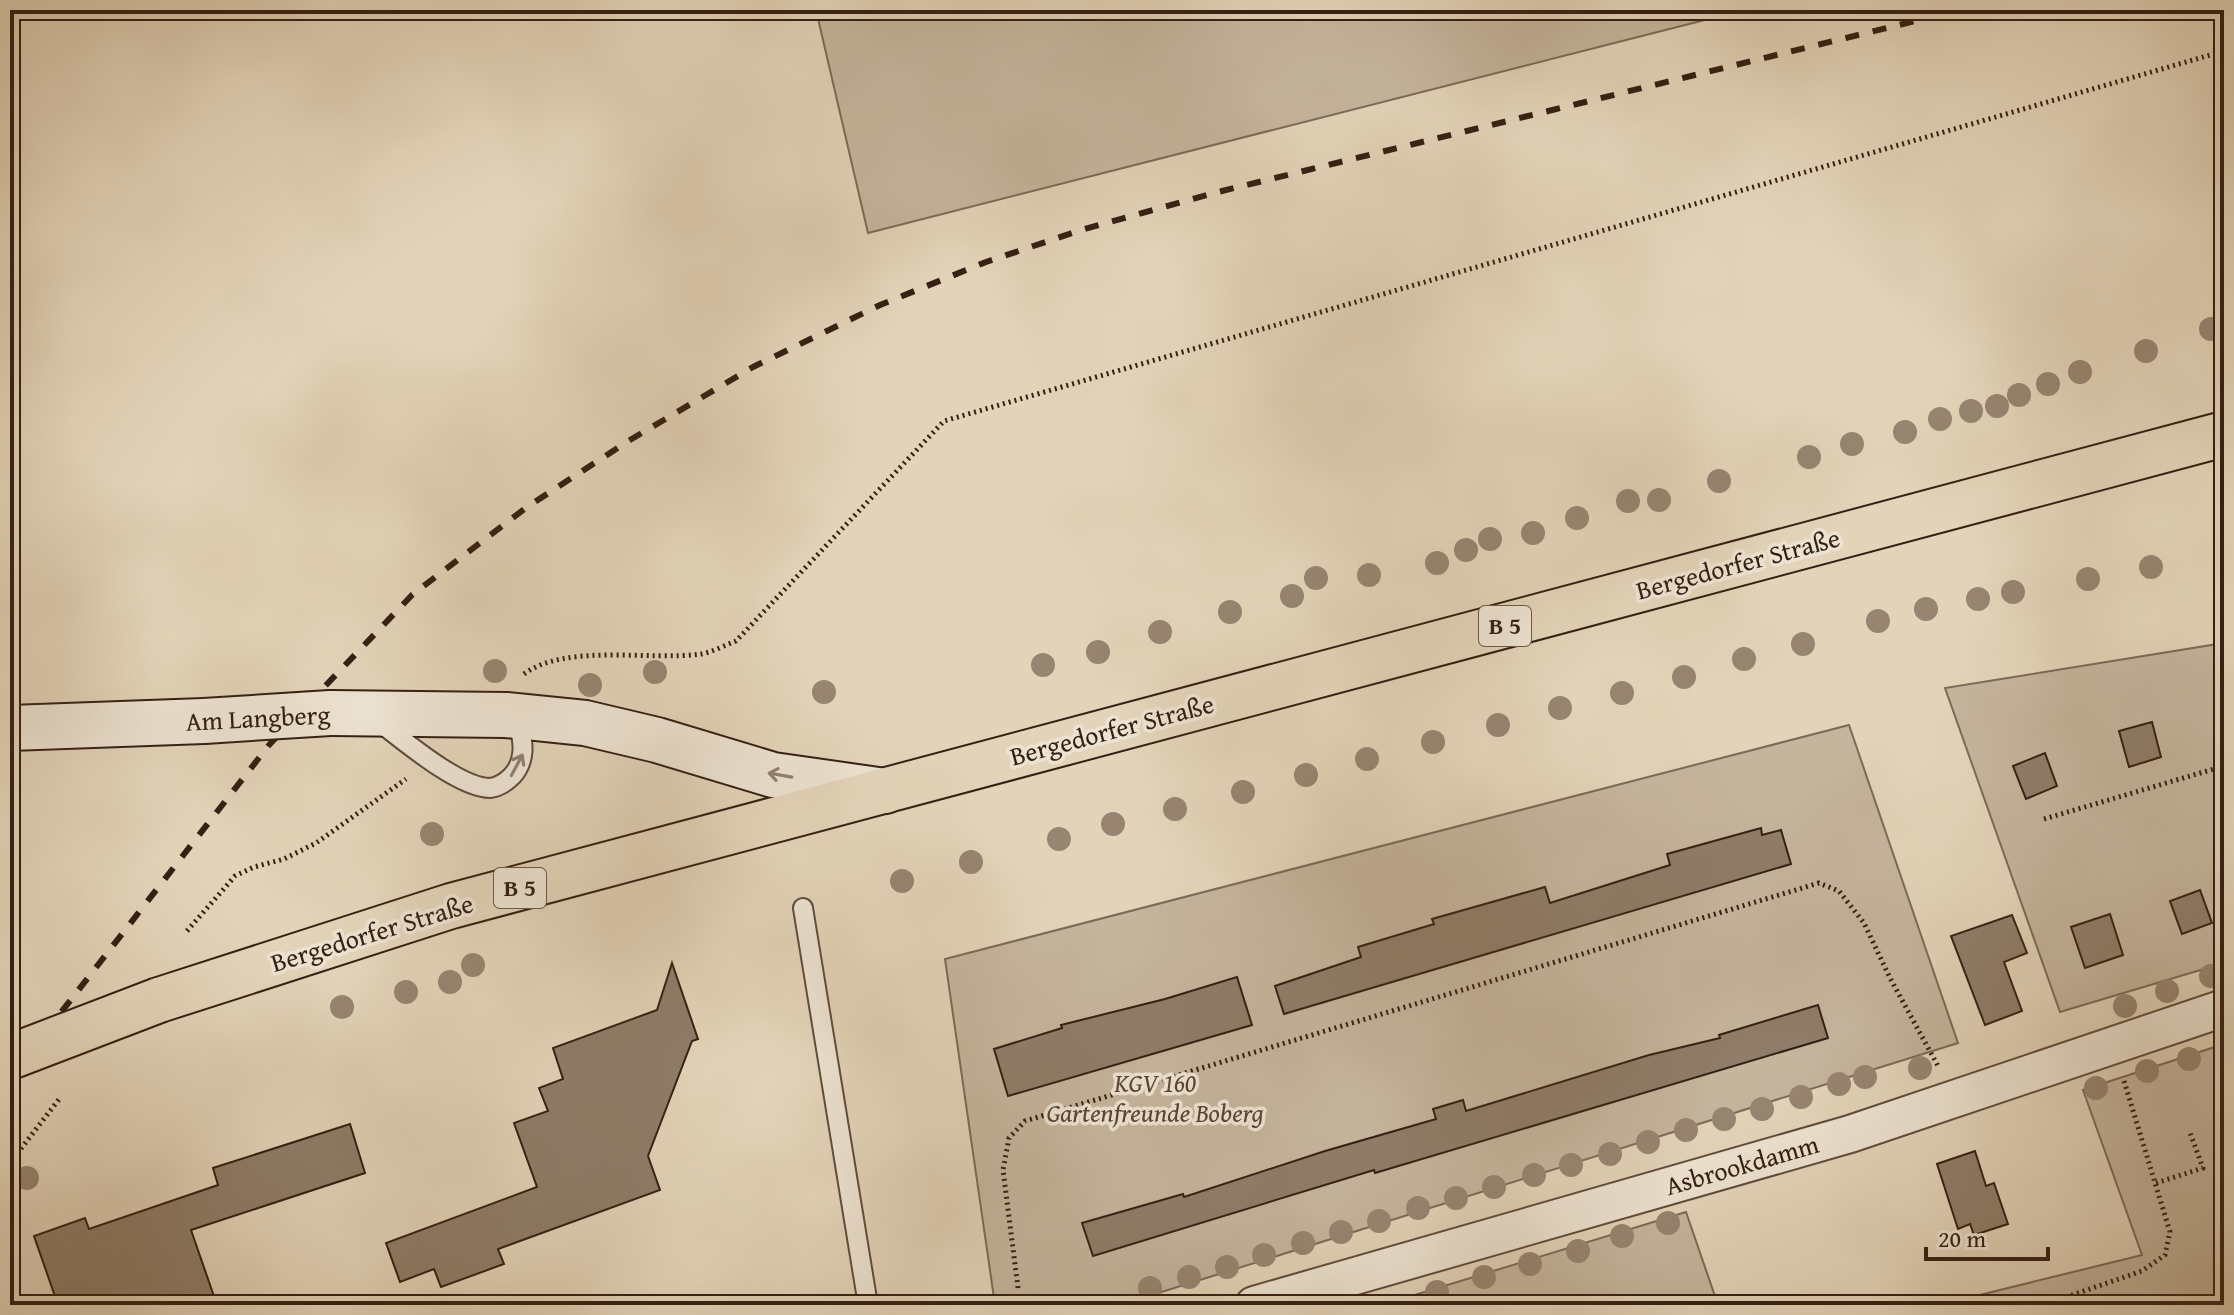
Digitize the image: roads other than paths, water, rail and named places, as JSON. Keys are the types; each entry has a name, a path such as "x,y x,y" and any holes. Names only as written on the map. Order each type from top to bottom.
{"main road":[{"name":"Bergedorfer Straße","path":"10,1057 159,1000 451,906 2126,460 2220,431"}],"street":[{"name":"Am Langberg","path":"10,728 350,714 491,714 585,723 657,740 773,775 885,791"},
{"name":"Asbrookdamm","path":"1254,1305 1850,1134 2224,1008"}],"lane":[{"path":"350,714 471,783 491,788 505,783 517,770 523,753 518,723 491,714"},
{"path":"803,908 868,1305"}],"railway":[{"path":"10,1078 269,745 412,595 527,507 630,440 753,367 880,305 986,262 1081,230 1218,192 1960,10"}],"park label":[{"name":"KGV 160 Gartenfreunde Boberg","path":"1155,1098"}]}
